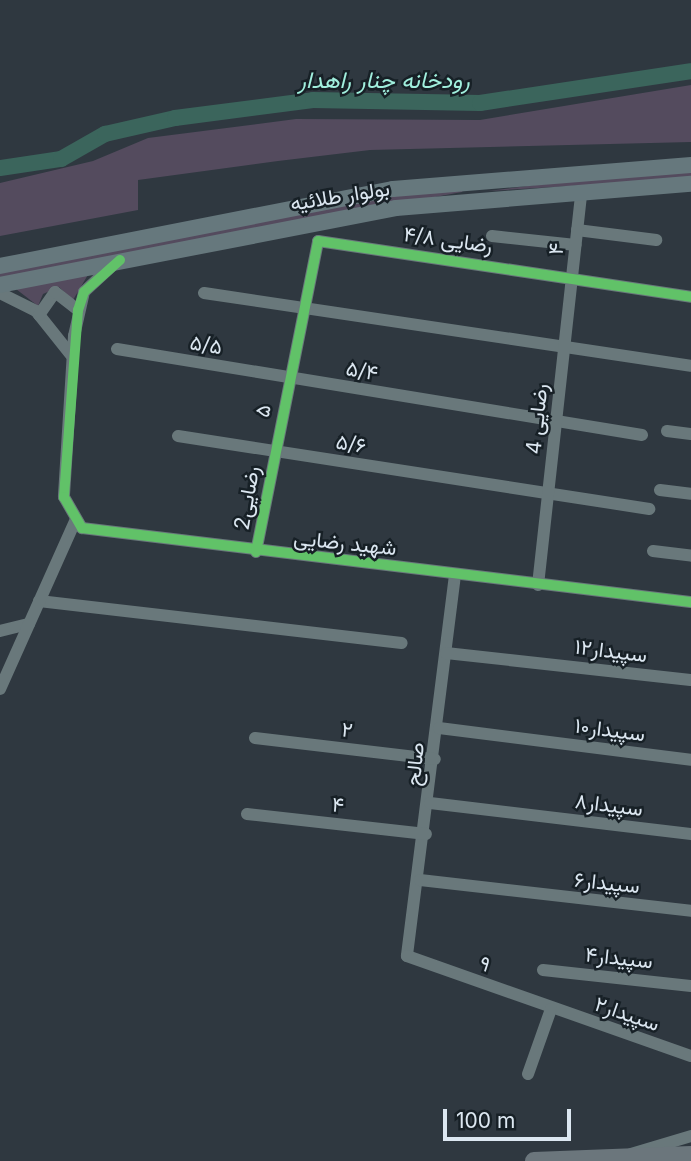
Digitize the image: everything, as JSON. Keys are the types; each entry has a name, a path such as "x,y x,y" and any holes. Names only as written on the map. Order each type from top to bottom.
{"highway":[{"path":"534,1161 691,1155"}],"main road":[{"name":"بولوار طلائیه","path":"0,265 326,200 477,181 691,165"},
{"path":"477,181 477,199"},
{"name":"بولوار طلائیه","path":"0,285 329,218 477,199 691,184"}],"street":[{"name":"۴","path":"564,349 581,193"},
{"path":"577,230 656,240"},
{"path":"492,236 576,245"},
{"name":"رضایی ۴/۸","path":"318,241 573,277 691,297"},
{"name":"۵","path":"275,452 301,307 318,241"},
{"path":"0,689 76,519 64,497 78,310 84,292 120,260"},
{"path":"39,315 55,292 78,310"},
{"path":"0,293 39,315 66,342 75,362"},
{"path":"204,293 691,366"},
{"name":"۵/۵","path":"117,349 288,378"},
{"name":"رضایی 4","path":"538,585 564,349"},
{"name":"۵/۴","path":"288,378 556,425 642,435"},
{"path":"667,431 691,434"},
{"name":"۵/۶","path":"178,436 649,509"},
{"name":"2رضایی","path":"256,552 275,452"},
{"path":"660,490 691,494"},
{"name":"شهید رضایی","path":"76,519 82,528 256,552 691,603"},
{"path":"653,551 691,556"},
{"name":"صالح","path":"407,956 430,803 455,575"},
{"path":"39,601 402,643"},
{"path":"0,631 29,624"},
{"name":"سپیدار۱۲","path":"446,653 691,680"},
{"name":"سپیدار۱۰","path":"439,728 691,760"},
{"name":"۲","path":"255,738 435,760"},
{"name":"سپیدار۸","path":"430,803 691,834"},
{"name":"۴","path":"247,814 426,834"},
{"name":"سپیدار۶","path":"420,880 691,911"},
{"name":"۹","path":"407,956 551,1009"},
{"name":"سپیدار۴","path":"543,970 691,986"},
{"path":"528,1074 551,1009"},
{"name":"سپیدار۲","path":"551,1009 691,1056"},
{"path":"625,1156 691,1136"}],"shaded area":[{"path":"691,85 691,142 370,150 138,180 138,210 0,236 0,183 93,161 148,138 296,119 480,120"},
{"path":"691,171 691,179 488,191 535,185"},
{"path":"463,190 0,278 0,270 352,200"},
{"path":"89,273 73,300 59,287 43,294 38,306 16,289"}],"waterway":[{"name":"رودخانه چنار راهدار","path":"0,168 61,159 105,134 175,118 313,100 480,103 691,71"}],"cycle path":[{"path":"256,552 318,241 691,297"},
{"path":"120,260 84,292 78,310 64,497 82,528 691,602"}]}
